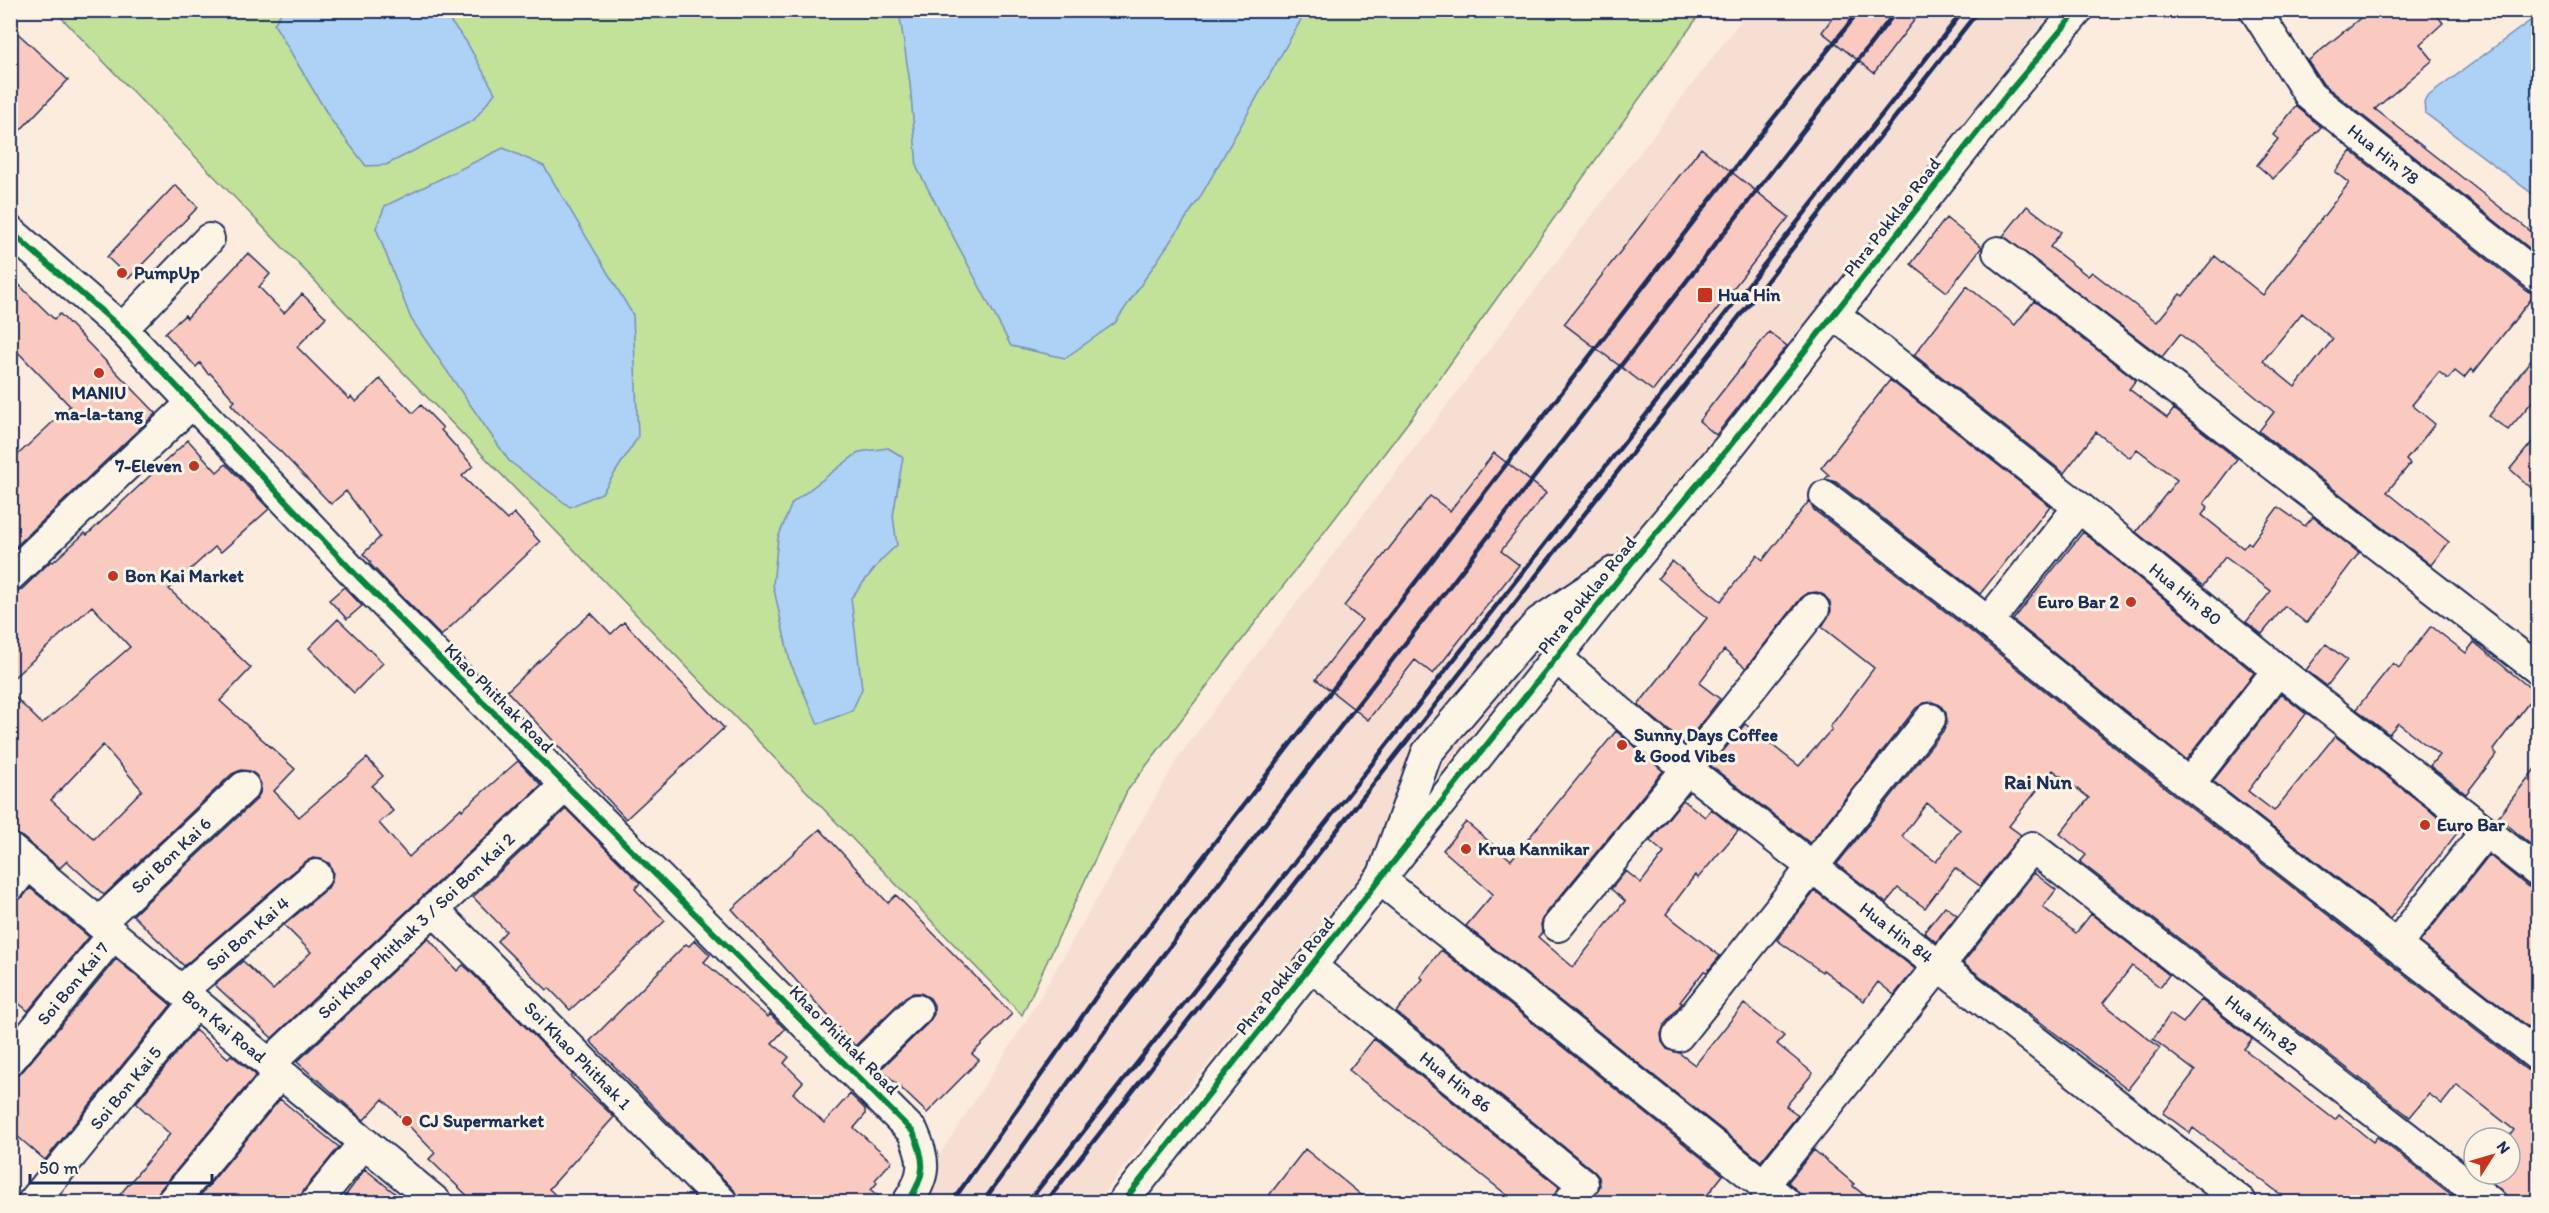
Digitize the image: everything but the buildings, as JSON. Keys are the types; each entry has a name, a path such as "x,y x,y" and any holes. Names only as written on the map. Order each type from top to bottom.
{"street":[{"name":"Phra Pokklao Road","path":"1123,1203 1556,657 1729,447 2006,96 2078,10"},
{"name":"Hua Hin 78","path":"2255,10 2310,96 2538,277"},
{"name":"Khao Phithak Road","path":"12,236 122,329 361,580 913,1132 922,1153 922,1173 919,1186 908,1203"},
{"path":"122,329 209,239"},
{"path":"1998,252 2538,669"},
{"name":"Hua Hin 80","path":"1835,315 2079,507 2278,670 2538,872"},
{"path":"10,576 192,403"},
{"path":"1825,496 2538,1056"},
{"path":"1988,622 2079,507"},
{"path":"1637,556 1539,622 1427,753 1381,880 1774,1194 1940,966"},
{"path":"1558,926 1814,609"},
{"name":"Hua Hin 84","path":"1556,657 1687,769 2241,1203"},
{"path":"2189,784 2278,670"},
{"path":"1678,1036 1930,719"},
{"name":"Soi Khao Phithak 3 / Soi Bon Kai 2","path":"172,1203 274,1069 433,909 565,786"},
{"name":"Soi Bon Kai 6","path":"106,929 244,788"},
{"path":"2396,945 2486,831"},
{"name":"Hua Hin 82","path":"1940,966 2032,847 2490,1203"},
{"name":"Bon Kai Road","path":"16,867 106,929 364,1143 420,1197"},
{"name":"Soi Bon Kai 4","path":"188,997 316,875"},
{"name":"Soi Khao Phithak 1","path":"433,909 722,1203"},
{"name":"Soi Bon Kai 7","path":"10,1060 106,929"},
{"name":"Hua Hin 86","path":"1312,967 1583,1184 1569,1203"},
{"name":"Soi Bon Kai 5","path":"33,1203 188,997"},
{"path":"854,1071 917,1010"},
{"path":"316,1203 364,1143"}],"shaded area":[{"path":"1748,11 2052,11 1700,456 1096,1202 909,1202 1026,1021 1179,756"}],"green space":[{"path":"55,11 1702,11 1412,417 1127,791 1022,1015"}],"water":[{"path":"283,10 442,11 466,41 495,93 474,120 386,165 366,166 331,120 274,24"},
{"path":"899,10 1306,11 1199,199 1115,323 1065,358 1011,346 917,168 910,83"},
{"path":"2538,15 2538,198 2425,113 2424,102 2427,97"},
{"path":"503,148 544,166 633,315 638,437 602,493 570,507 509,461 411,319 376,228 385,206"},
{"path":"888,448 903,457 893,516 897,545 882,559 851,598 862,689 852,711 818,724 790,662 773,585 778,538 792,503 859,452"}],"railway":[{"path":"952,1202 1100,991 1768,125 1860,10"},
{"path":"983,1202 1115,1017 1897,10"},
{"path":"1028,1202 1964,10"},
{"path":"1046,1202 1979,10"}],"cycle path":[{"path":"1123,1202 1637,556 1729,447 2006,96 2078,10"},
{"path":"10,231 122,329 361,580 913,1132 920,1151 922,1168 918,1184 908,1202"}],"place":[{"name":"PumpUp","path":"122,273"},
{"name":"Hua Hin","path":"1705,295"},
{"name":"MANIU ma-la-tang","path":"99,373"},
{"name":"7-Eleven","path":"194,466"},
{"name":"Bon Kai Market","path":"113,576"},
{"name":"Euro Bar 2","path":"2131,602"},
{"name":"Sunny Days Coffee & Good Vibes","path":"1622,745"},
{"name":"Euro Bar","path":"2425,825"},
{"name":"Krua Kannikar","path":"1466,849"},
{"name":"CJ Supermarket","path":"407,1121"}],"district":[{"name":"Rai Nun","path":"2038,782"}]}
